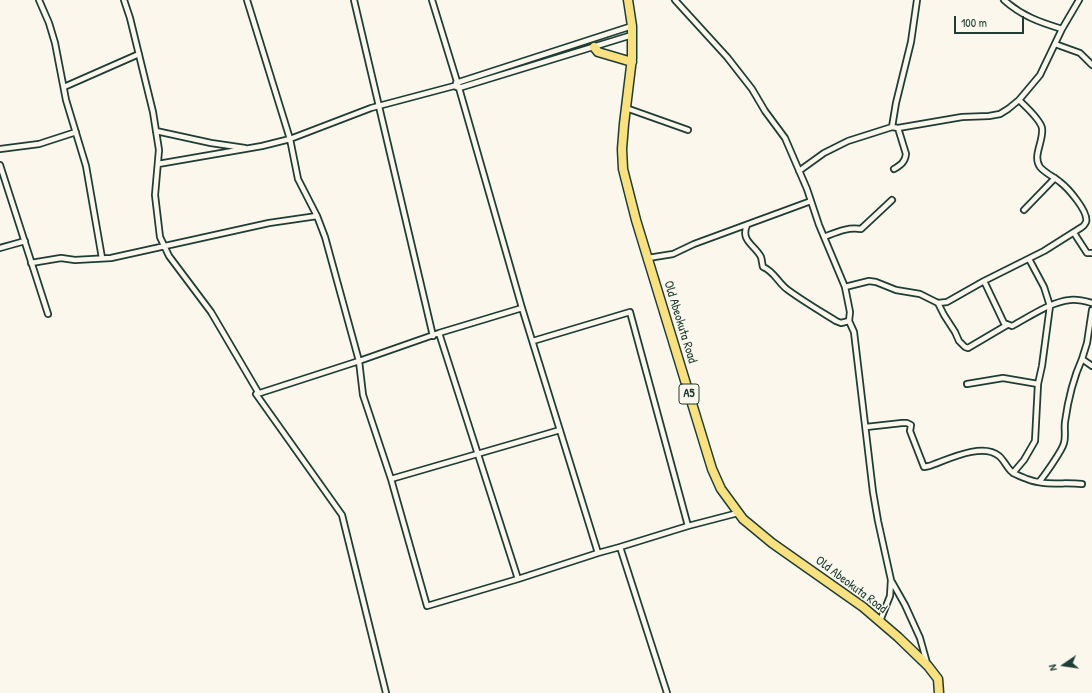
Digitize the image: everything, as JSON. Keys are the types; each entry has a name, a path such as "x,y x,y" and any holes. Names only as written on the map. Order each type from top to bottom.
{"highway":[{"name":"Old Abeokuta Road","path":"628,0 632,26 632,62 622,149 623,169 648,258 712,469 721,489 738,513 762,535 839,590 880,621 904,642 928,666 938,679 939,693"},
{"path":"594,47 598,52 632,62"}],"street":[{"path":"39,0 49,22 55,43 64,87 87,172 102,258"},
{"path":"124,0 130,18 153,112 159,150 156,178 156,205 160,237 169,256 211,312 223,331 258,392 256,394 342,515 386,693"},
{"path":"254,0 248,1 290,140 298,179 317,216 324,237 359,361 363,394 391,479 427,606 688,526 738,513"},
{"path":"354,0 433,336"},
{"path":"432,0 522,308 598,553"},
{"path":"675,0 727,57 785,138 845,287 850,312 849,321 854,332 873,492 891,580 890,596 880,621"},
{"path":"892,127 896,103 911,42 917,0"},
{"path":"1004,0 1021,14 1033,20 1062,29"},
{"path":"799,171 824,153 842,144 892,127 898,128 962,117 1000,114 1019,100 1040,75 1062,29 1079,0"},
{"path":"456,85 592,38 632,26"},
{"path":"158,164 248,149 290,140 380,106 632,36"},
{"path":"592,38 594,47"},
{"path":"1055,44 1080,53 1092,65"},
{"path":"64,87 139,54"},
{"path":"845,287 869,281 876,282 904,292 920,294 938,303 947,302 984,281 1029,259 1082,227 1086,222 1086,217 1081,206 1062,183 1041,168 1037,162 1042,137 1042,128 1019,100"},
{"path":"626,108 688,130"},
{"path":"894,169 904,162 906,158 898,128"},
{"path":"0,149 39,144 76,132"},
{"path":"156,132 248,149"},
{"path":"0,165 48,314"},
{"path":"1024,210 1055,178"},
{"path":"824,237 841,230 852,228 861,229 892,200"},
{"path":"648,258 673,254 694,244 811,201"},
{"path":"32,263 61,258 75,260 111,258 269,224 317,216"},
{"path":"747,225 744,231 746,238 761,258 763,267 770,269 776,279 787,289 836,321 841,323 849,321"},
{"path":"1074,233 1088,253 1092,253"},
{"path":"0,248 25,241"},
{"path":"1013,473 1024,460 1035,441 1038,384 1042,366 1050,306 1044,287 1029,259"},
{"path":"984,281 1004,323 1007,325"},
{"path":"938,303 959,341 968,348 1007,325 1012,326 1050,306 1070,300 1092,303"},
{"path":"256,394 522,308"},
{"path":"1039,482 1062,450 1069,395 1087,343 1092,310"},
{"path":"533,341 630,312 688,526"},
{"path":"439,334 518,579"},
{"path":"1082,359 1092,366"},
{"path":"967,384 1004,378 1038,384"},
{"path":"866,427 902,423 911,425 910,431 924,467 978,450 988,450 1001,457 1013,473 1028,480 1082,484"},
{"path":"391,479 560,430"},
{"path":"620,548 667,693"},
{"path":"891,580 905,605 920,638 928,666"}]}
